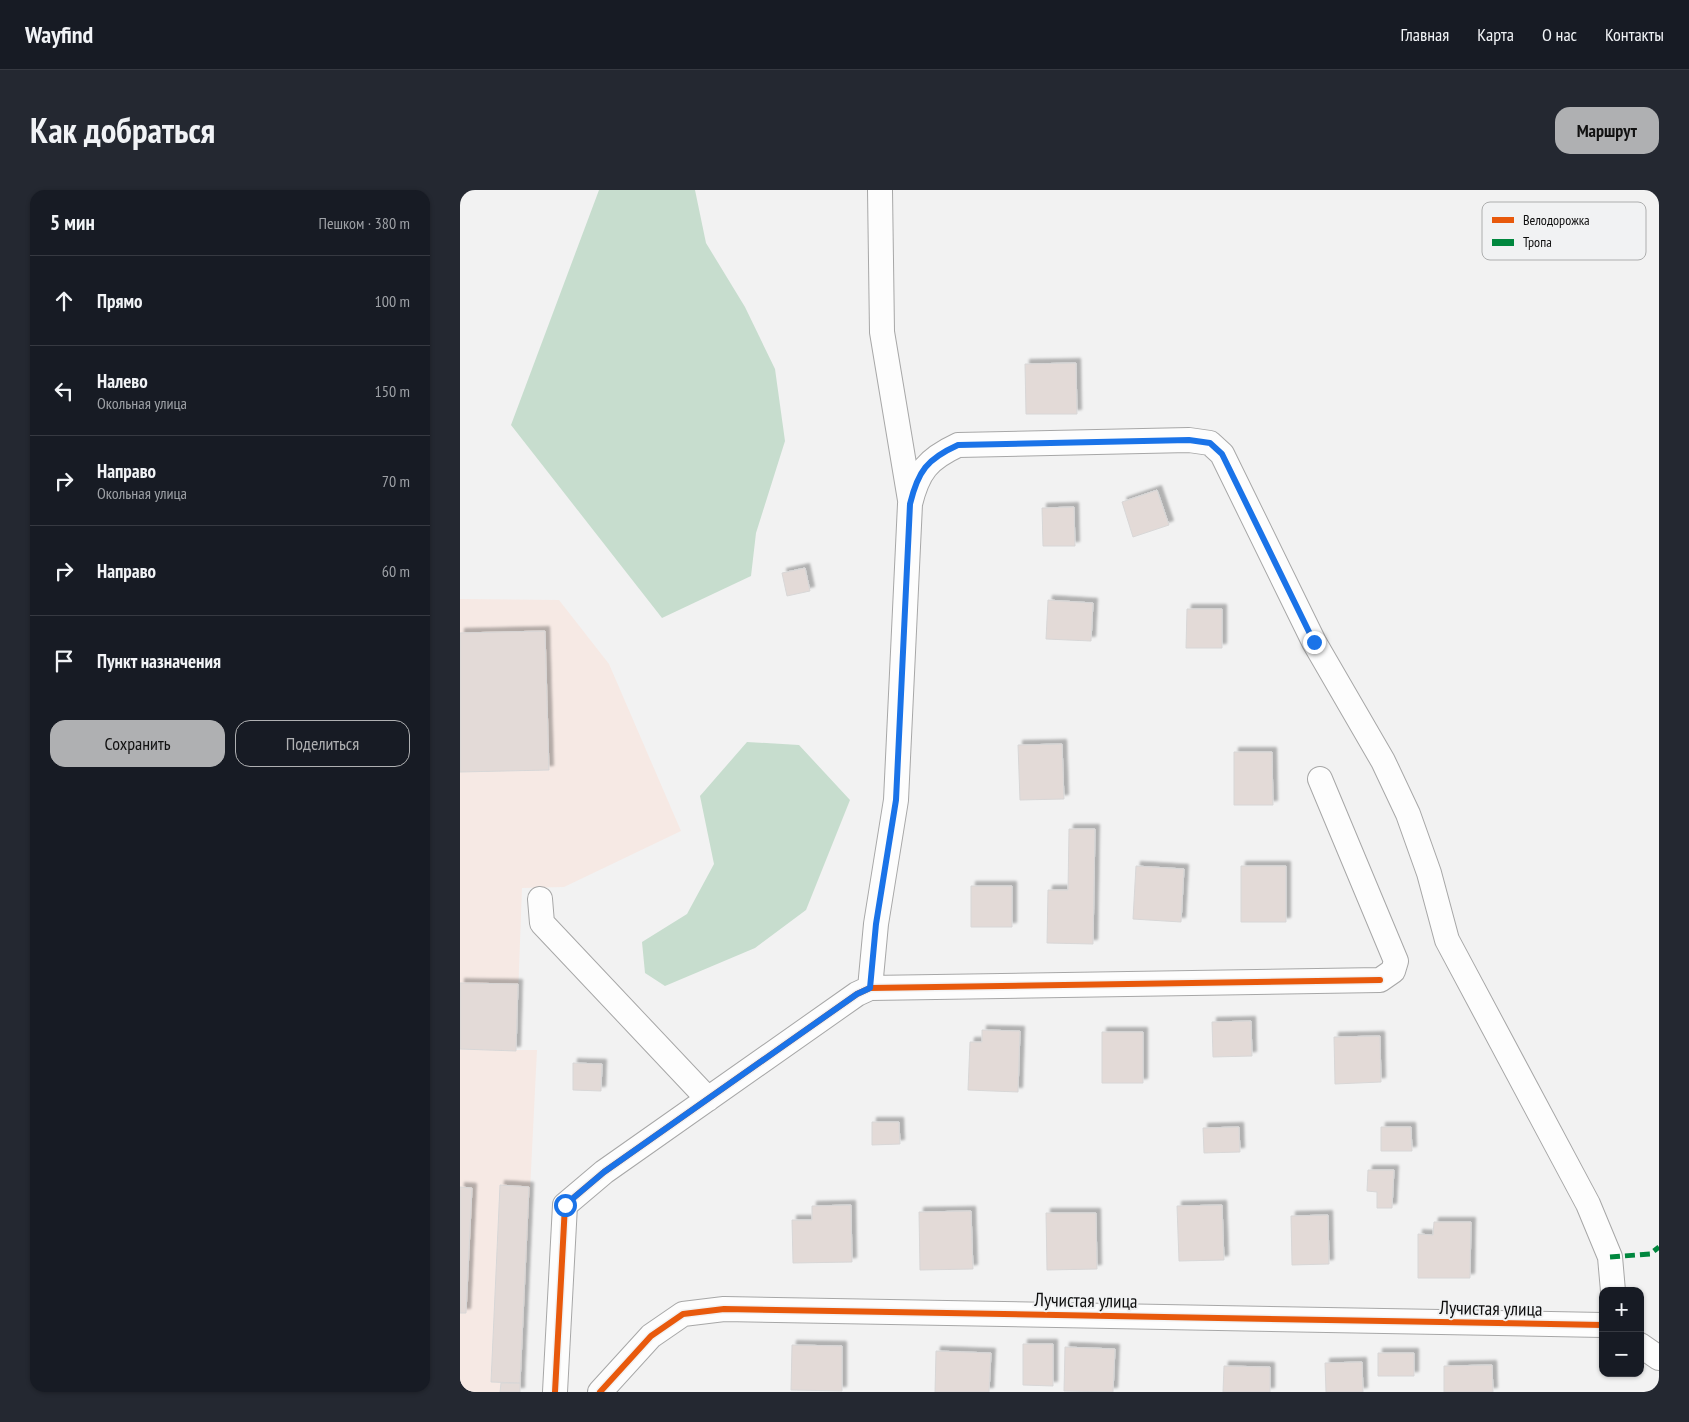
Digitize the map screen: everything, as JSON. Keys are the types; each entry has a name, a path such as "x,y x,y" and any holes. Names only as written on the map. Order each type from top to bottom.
{"street":[{"path":"880,190 882,332 910,504"},
{"path":"870,988 876,924 896,800 910,504 915,484 925,466 940,453 958,445 1189,440 1210,443 1222,454 1314,642 1382,760 1408,814 1429,873 1447,940 1588,1204 1610,1256 1613,1287"},
{"path":"555,1392 565,1205 604,1172 857,994 870,988 1380,980 1393,971 1396,961 1320,779"},
{"path":"540,899 542,923 708,1099"},
{"name":"Лучистая улица","path":"600,1392 651,1336 683,1314 724,1309 1599,1325"},
{"path":"1644,1348 1659,1358"}],"shaded area":[{"path":"460,599 559,600 609,664 681,831 564,887 522,888 516,1050 537,1050 520,1392 460,1392"}],"green space":[{"path":"599,190 695,190 706,243 745,307 775,369 785,441 756,533 751,576 662,618 511,425"},
{"path":"747,742 799,745 850,800 806,910 755,948 665,986 645,973 642,942 687,914 714,864 700,796"}],"building":[{"path":"1076,363 1077,414 1026,414 1025,364"},
{"path":"1157,490 1169,525 1133,537 1122,502"},
{"path":"1074,507 1075,546 1043,546 1042,508"},
{"path":"805,568 810,591 787,596 782,573"},
{"path":"1048,600 1093,603 1091,641 1046,639"},
{"path":"1187,609 1222,609 1222,648 1186,648"},
{"path":"545,631 549,770 460,772 460,633"},
{"path":"1062,744 1064,799 1020,800 1018,745"},
{"path":"1234,752 1272,752 1273,805 1234,805"},
{"path":"1069,829 1095,829 1093,944 1047,943 1048,890 1068,890"},
{"path":"1136,866 1184,869 1181,922 1133,919"},
{"path":"1241,866 1286,866 1286,922 1241,922"},
{"path":"971,886 1012,886 1012,927 971,927"},
{"path":"460,983 518,984 516,1051 460,1049"},
{"path":"1251,1021 1252,1056 1213,1057 1212,1022"},
{"path":"982,1030 1020,1031 1018,1092 968,1090 970,1042 982,1042"},
{"path":"1102,1032 1143,1032 1143,1083 1102,1083"},
{"path":"1380,1036 1381,1082 1335,1084 1334,1037"},
{"path":"573,1063 602,1064 601,1091 573,1090"},
{"path":"872,1122 899,1122 900,1144 872,1145"},
{"path":"1239,1127 1240,1152 1204,1153 1203,1128"},
{"path":"1381,1127 1411,1127 1412,1151 1381,1151"},
{"path":"1368,1170 1394,1170 1392,1208 1377,1208 1377,1192 1367,1191"},
{"path":"500,1185 529,1187 520,1383 491,1382"},
{"path":"460,1187 472,1188 466,1313 460,1313"},
{"path":"851,1205 852,1262 793,1263 792,1220 812,1220 812,1206"},
{"path":"1222,1205 1224,1260 1179,1261 1177,1206"},
{"path":"971,1211 973,1269 920,1270 919,1212"},
{"path":"1046,1213 1096,1213 1097,1269 1047,1270"},
{"path":"1328,1215 1329,1264 1292,1265 1291,1216"},
{"path":"1434,1222 1471,1222 1470,1278 1418,1278 1418,1234 1433,1235"},
{"path":"1023,1344 1053,1344 1053,1386 1023,1385"},
{"path":"792,1345 842,1346 842,1391 791,1390"},
{"path":"1065,1347 1115,1349 1113,1392 1064,1391"},
{"path":"936,1351 991,1353 989,1392 935,1392"},
{"path":"1378,1353 1414,1353 1414,1376 1378,1376"},
{"path":"1362,1362 1363,1392 1326,1392 1325,1363"},
{"path":"1492,1365 1493,1392 1444,1392 1444,1366"},
{"path":"1224,1366 1270,1367 1270,1392 1223,1392"},
{"path":"501,1383 520,1383 520,1392 500,1392"}],"marked path":[{"path":"1610,1257 1650,1254 1659,1247"}],"cycle path":[{"path":"555,1392 565,1205 604,1172 857,994 870,988 1380,980"},
{"path":"600,1392 651,1336 683,1314 724,1309 1599,1325"}],"route":[{"path":"565,1205 604,1172 857,994 870,988 876,924 896,800 910,504 915,484 925,466 940,453 958,445 1189,440 1210,443 1222,454 1314,642"}]}
